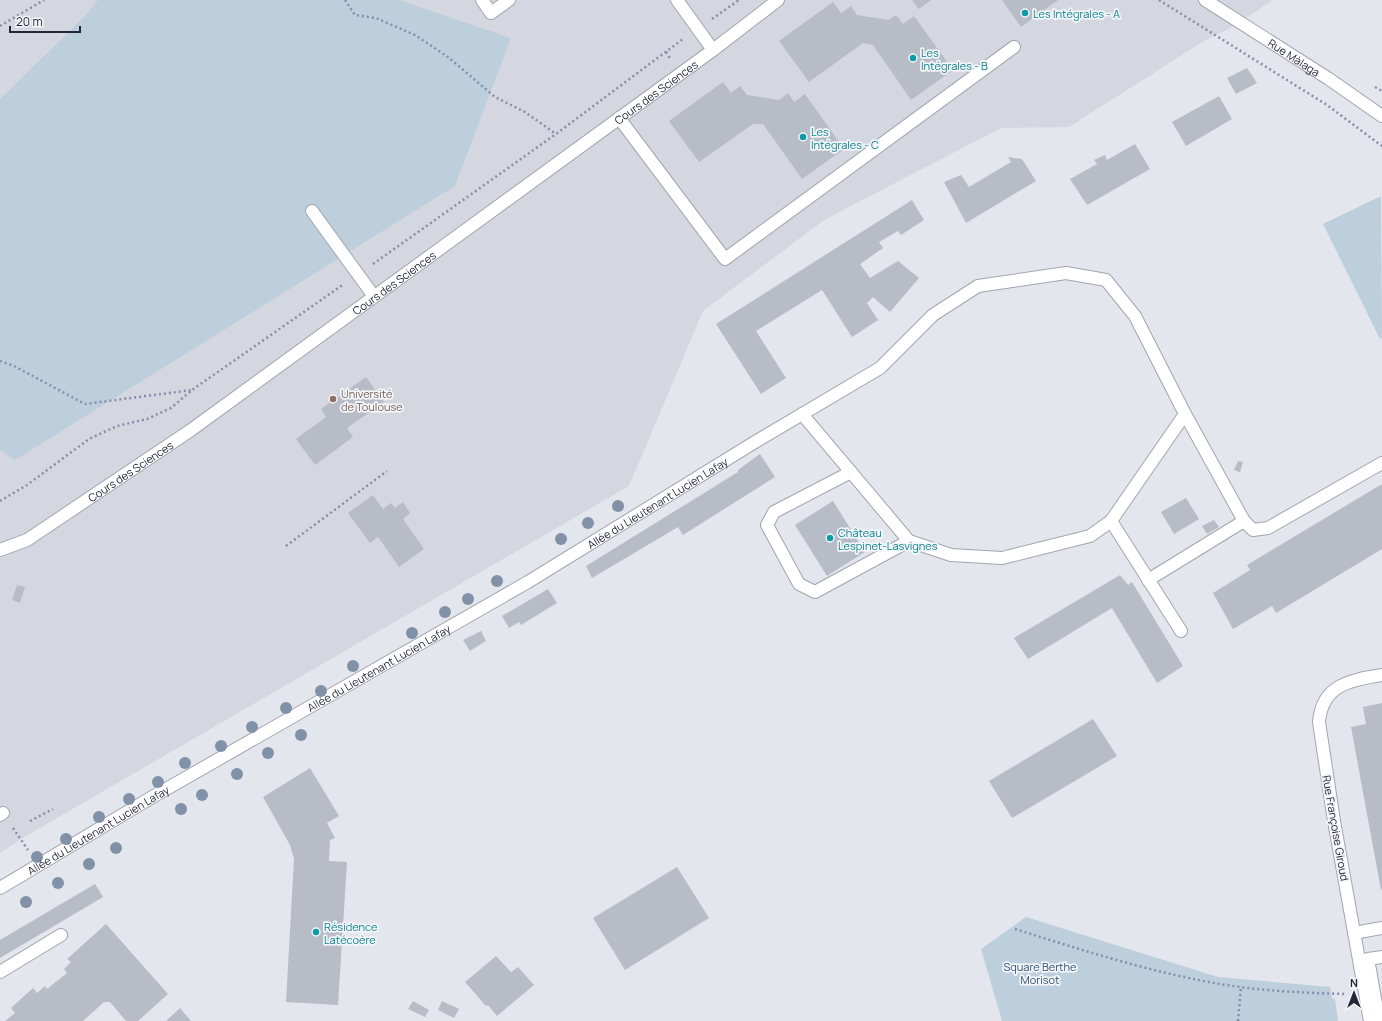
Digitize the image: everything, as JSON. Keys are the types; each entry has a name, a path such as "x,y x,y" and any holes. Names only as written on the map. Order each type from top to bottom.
{"street":[{"path":"482,0 491,13 509,0"},
{"path":"677,0 713,50"},
{"name":"Cours des Sciences","path":"0,550 26,540 191,430 373,295 713,50 778,0"},
{"name":"Rue Màlaga","path":"1205,0 1329,79 1382,116"},
{"path":"619,118 725,259 1014,47"},
{"path":"312,210 373,295"},
{"name":"Allée du Lieutenant Lucien Lafay","path":"0,888 154,796 528,582 755,442 880,368 933,315 978,286 1066,273 1106,280 1135,316 1185,414 1244,521"},
{"path":"802,414 909,541 951,555 1002,558 1090,536 1111,521 1185,414"},
{"path":"1148,580 1244,521 1252,530 1268,528 1382,463"},
{"path":"851,472 774,512 768,525 799,584 815,592 909,541"},
{"path":"1111,521 1181,631"},
{"name":"Rue Françoise Giroud","path":"1370,1021 1332,806 1319,722 1320,710 1329,694 1337,688 1360,679 1382,675"},
{"path":"1354,933 1382,928"},
{"path":"0,972 60,935"},
{"path":"1379,1021 1368,959 1382,957"}],"path":[{"path":"0,26 44,0"},
{"path":"345,0 355,15 376,18 415,35 448,57 496,97 525,112 556,134"},
{"path":"716,16 739,0"},
{"path":"1159,0 1327,105 1382,146"},
{"path":"370,266 556,134 684,39"},
{"path":"0,501 26,485 89,439 117,426 147,419 171,408 192,390 351,280"},
{"path":"0,361 14,366 85,404 192,390"},
{"path":"286,546 387,471"},
{"path":"30,821 53,809"},
{"path":"14,828 39,865"},
{"path":"1015,929 1159,971 1242,987 1298,993 1366,994"},
{"path":"1238,1021 1242,987"}],"shaded area":[{"name":"Université de Toulouse","path":"0,0 1273,0 1232,27 1204,41 1069,127 1001,128 824,220 703,311 629,486 21,839 0,853"}],"green space":[{"path":"98,0 399,0 511,38 455,186 15,460 0,450 0,99 85,16"},
{"path":"1381,196 1382,338 1380,339 1323,224"},
{"name":"Square Berthe Morisot","path":"1026,917 1218,977 1330,987 1332,999 1335,999 1338,1021 1002,1021 981,949"}],"building":[{"path":"912,0 931,0 919,9"},
{"name":"Les Intégrales - A","path":"1002,0 1058,0 1021,27"},
{"name":"Les Intégrales - B","path":"833,2 841,13 851,6 857,15 888,20 896,15 903,24 914,16 953,70 911,100 873,45 863,43 809,82 779,41"},
{"path":"1247,68 1257,83 1236,94 1227,78"},
{"name":"Les Intégrales - C","path":"723,82 731,93 740,86 747,95 779,100 788,93 794,102 805,94 844,149 802,179 763,124 753,124 699,162 669,121"},
{"path":"1219,96 1232,119 1186,146 1172,122"},
{"path":"1135,144 1150,169 1087,205 1070,179 1097,164 1094,160 1105,155 1107,160"},
{"path":"1008,157 1022,159 1036,181 966,223 944,182 961,175 969,187 1011,162"},
{"path":"912,200 924,220 901,235 898,231 879,242 883,248 860,264 870,278 898,261 919,278 890,312 873,297 867,303 878,320 852,337 822,290 756,331 786,378 761,394 716,324"},
{"path":"366,377 384,402 347,428 353,437 315,465 296,439 326,417 321,409"},
{"path":"760,454 775,477 683,535 678,527 592,578 586,566 738,472 738,470"},
{"path":"1238,461 1243,462 1240,472 1234,470"},
{"path":"1382,484 1382,549 1276,613 1272,606 1233,629 1213,593 1250,570 1247,565"},
{"path":"373,495 383,509 391,503 395,508 403,502 410,513 403,519 424,549 399,567 378,537 370,543 348,513"},
{"path":"1186,498 1199,519 1174,534 1161,512"},
{"name":"Château Lespinet-Lasvignes","path":"833,501 865,552 827,576 795,525"},
{"path":"1214,520 1219,527 1207,534 1202,526"},
{"path":"1120,575 1128,585 1132,582 1183,666 1157,683 1112,608 1028,659 1014,638"},
{"path":"17,585 25,587 20,603 12,600"},
{"path":"548,589 557,603 521,625 519,622 509,628 502,616"},
{"path":"481,631 486,641 470,651 463,640"},
{"path":"1382,703 1381,890 1351,727 1366,724 1363,707"},
{"path":"1093,719 1117,756 1012,818 989,781"},
{"name":"Résidence Latécoère","path":"310,768 339,816 327,823 335,838 330,840 329,861 347,862 338,1005 286,1002 294,859 290,845 263,797"},
{"path":"677,867 709,918 625,970 593,918"},
{"path":"95,884 103,897 0,958 0,940"},
{"path":"106,924 168,994 138,1021 126,1021 110,1002 104,1002 83,1021 5,1021 15,1013 11,1008 33,988 37,993 45,986 47,989 67,973 64,969 71,962 67,959"},
{"path":"496,956 511,972 518,967 534,985 497,1016 465,982"},
{"path":"413,1001 429,1010 425,1017 408,1009"},
{"path":"442,1001 459,1009 454,1018 438,1010"},
{"path":"180,1008 191,1021 166,1021"}],"place":[{"name":"Les Intégrales - A","path":"1025,13"},
{"name":"Les Intégrales - B","path":"913,58"},
{"name":"Les Intégrales - C","path":"803,137"},
{"name":"Université de Toulouse","path":"333,399"},
{"name":"Château Lespinet-Lasvignes","path":"830,538"},
{"name":"Résidence Latécoère","path":"316,932"}]}
